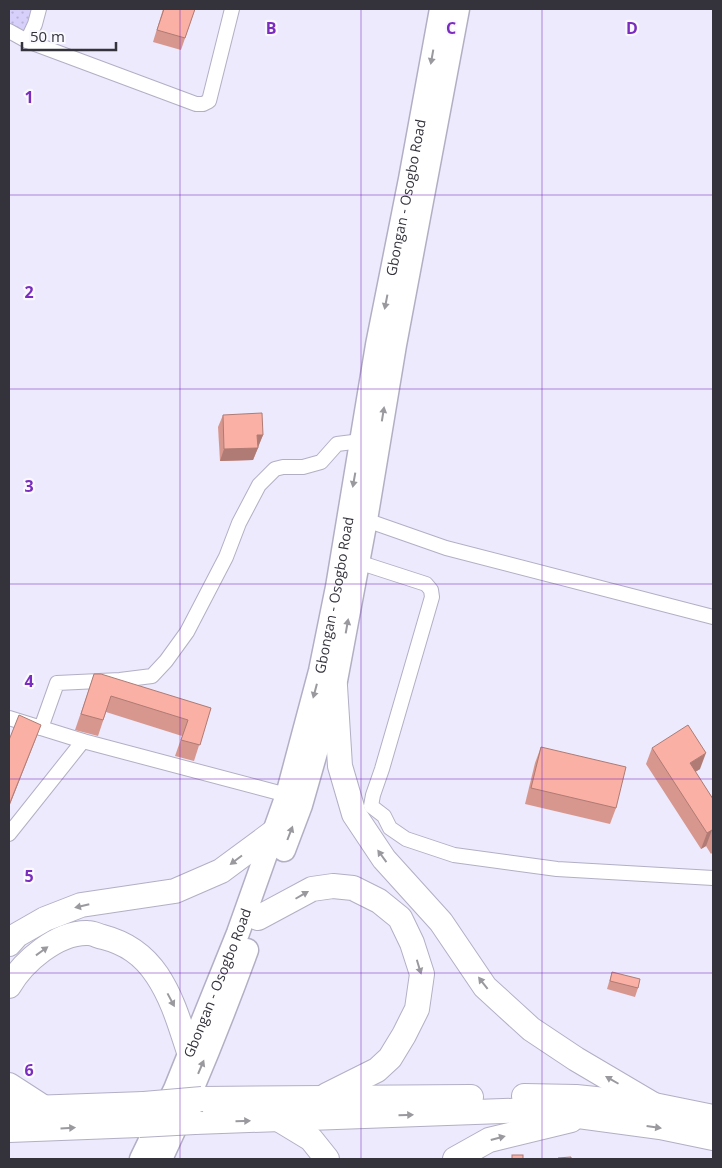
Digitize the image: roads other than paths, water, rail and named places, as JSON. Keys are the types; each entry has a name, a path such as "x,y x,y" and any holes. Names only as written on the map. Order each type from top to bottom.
{"highway":[{"path":"334,686 340,766 354,814 384,859 441,922 485,987 525,1023 576,1059 654,1105"},
{"path":"9,944 17,935 45,919 81,905 175,891 221,871 275,831"},
{"path":"258,918 312,889 333,886 353,888 379,901 400,918 412,944 422,974 417,1009 390,1058 377,1070 321,1098"},
{"path":"9,986 18,972 32,958 52,944 74,935 88,933 115,940 132,948 156,974 174,1005 189,1052"},
{"path":"9,1085 43,1107"},
{"path":"9,1130 141,1114 202,1099 576,1097 654,1105 713,1116"},
{"path":"9,1110 43,1107 141,1114 195,1122 534,1110 660,1127 713,1138"},
{"path":"455,1159 489,1140 584,1117"},
{"path":"278,1119 310,1139 326,1159"}],"main road":[{"name":"Gbongan - Osogbo Road","path":"142,1159 171,1098 238,933 287,795 320,671 337,587 377,345 441,9"},
{"name":"Gbongan - Osogbo Road","path":"160,1159 218,1028 301,805 334,686 366,520 395,345 458,9"}],"street":[{"path":"27,41 35,24 39,9"},
{"path":"9,31 27,41 196,104 203,104 209,101 232,9"},
{"path":"41,728 57,683 120,680 152,676 166,661 187,632 203,602 258,485 275,469 303,467 321,462 337,444 361,441"},
{"path":"366,520 446,548 713,617"},
{"path":"358,562 426,584 431,590 432,597 371,806 384,816 390,828 406,839 428,847 494,861 557,869 713,878"},
{"path":"9,718 83,741 287,795"},
{"path":"9,834 83,741"}]}
